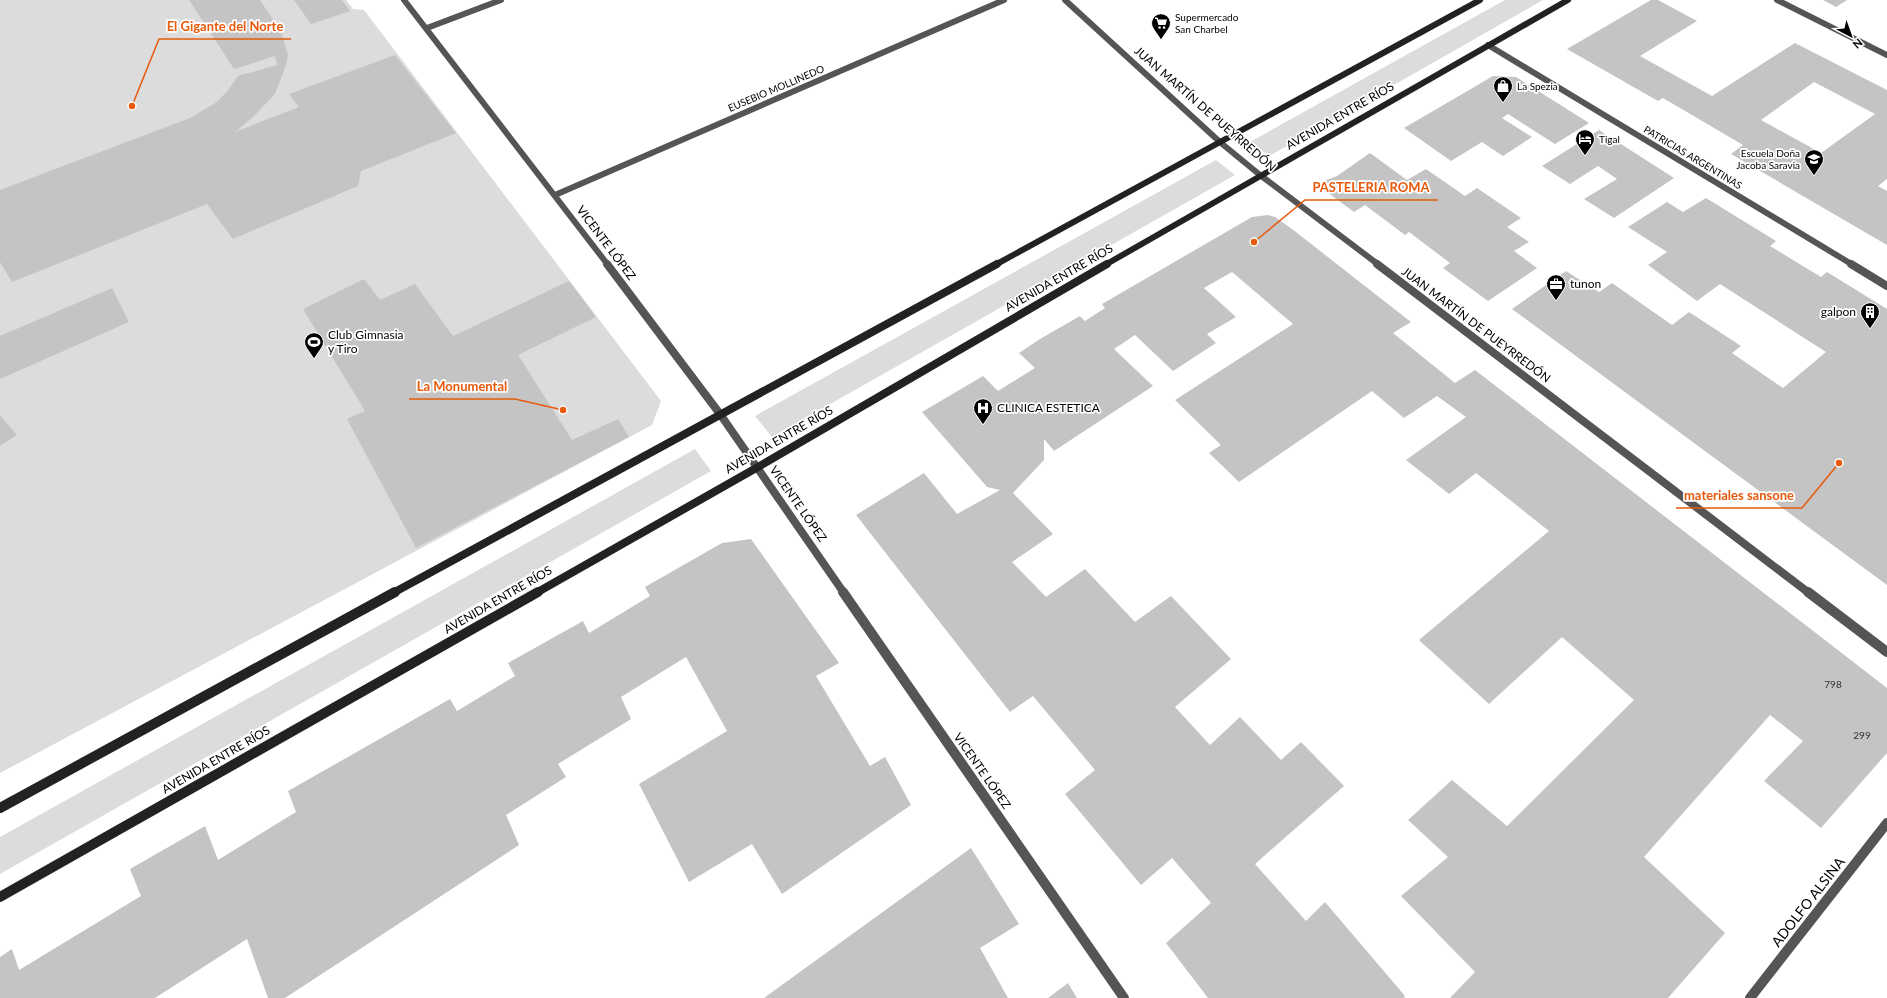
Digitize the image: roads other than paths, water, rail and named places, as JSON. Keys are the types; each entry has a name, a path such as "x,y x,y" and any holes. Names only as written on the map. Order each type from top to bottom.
{"main road":[{"path":"0,808 720,414 1221,143 1480,0"},
{"name":"AVENIDA ENTRE RÍOS","path":"0,897 758,467 1260,175 1568,0"}],"street":[{"name":"VICENTE LÓPEZ","path":"404,0 555,195 720,414 1124,998"},
{"path":"427,28 501,0"},
{"name":"EUSEBIO MOLLINEDO","path":"555,195 1004,0"},
{"name":"JUAN MARTÍN DE PUEYRREDÓN","path":"1065,0 1221,143 1260,175 1887,652"},
{"path":"1777,0 1887,55"},
{"name":"PATRICIAS ARGENTINAS","path":"1488,45 1887,286"},
{"name":"ADOLFO ALSINA","path":"1750,998 1887,823"}],"place":[{"name":"Supermercado San Charbel","path":"1161,40"},
{"name":"La Spezia","path":"1503,103"},
{"name":"El Gigante del Norte","path":"132,106"},
{"name":"Tigal","path":"1585,156"},
{"name":"Escuela Doña Jacoba Saravia","path":"1814,176"},
{"name":"PASTELERIA ROMA","path":"1254,242"},
{"name":"tunon","path":"1556,301"},
{"name":"galpon","path":"1870,329"},
{"name":"Club Gimnasia y Tiro","path":"314,359"},
{"name":"La Monumental","path":"563,410"},
{"name":"CLINICA ESTETICA","path":"983,425"},
{"name":"materiales sansone","path":"1839,463"}]}
